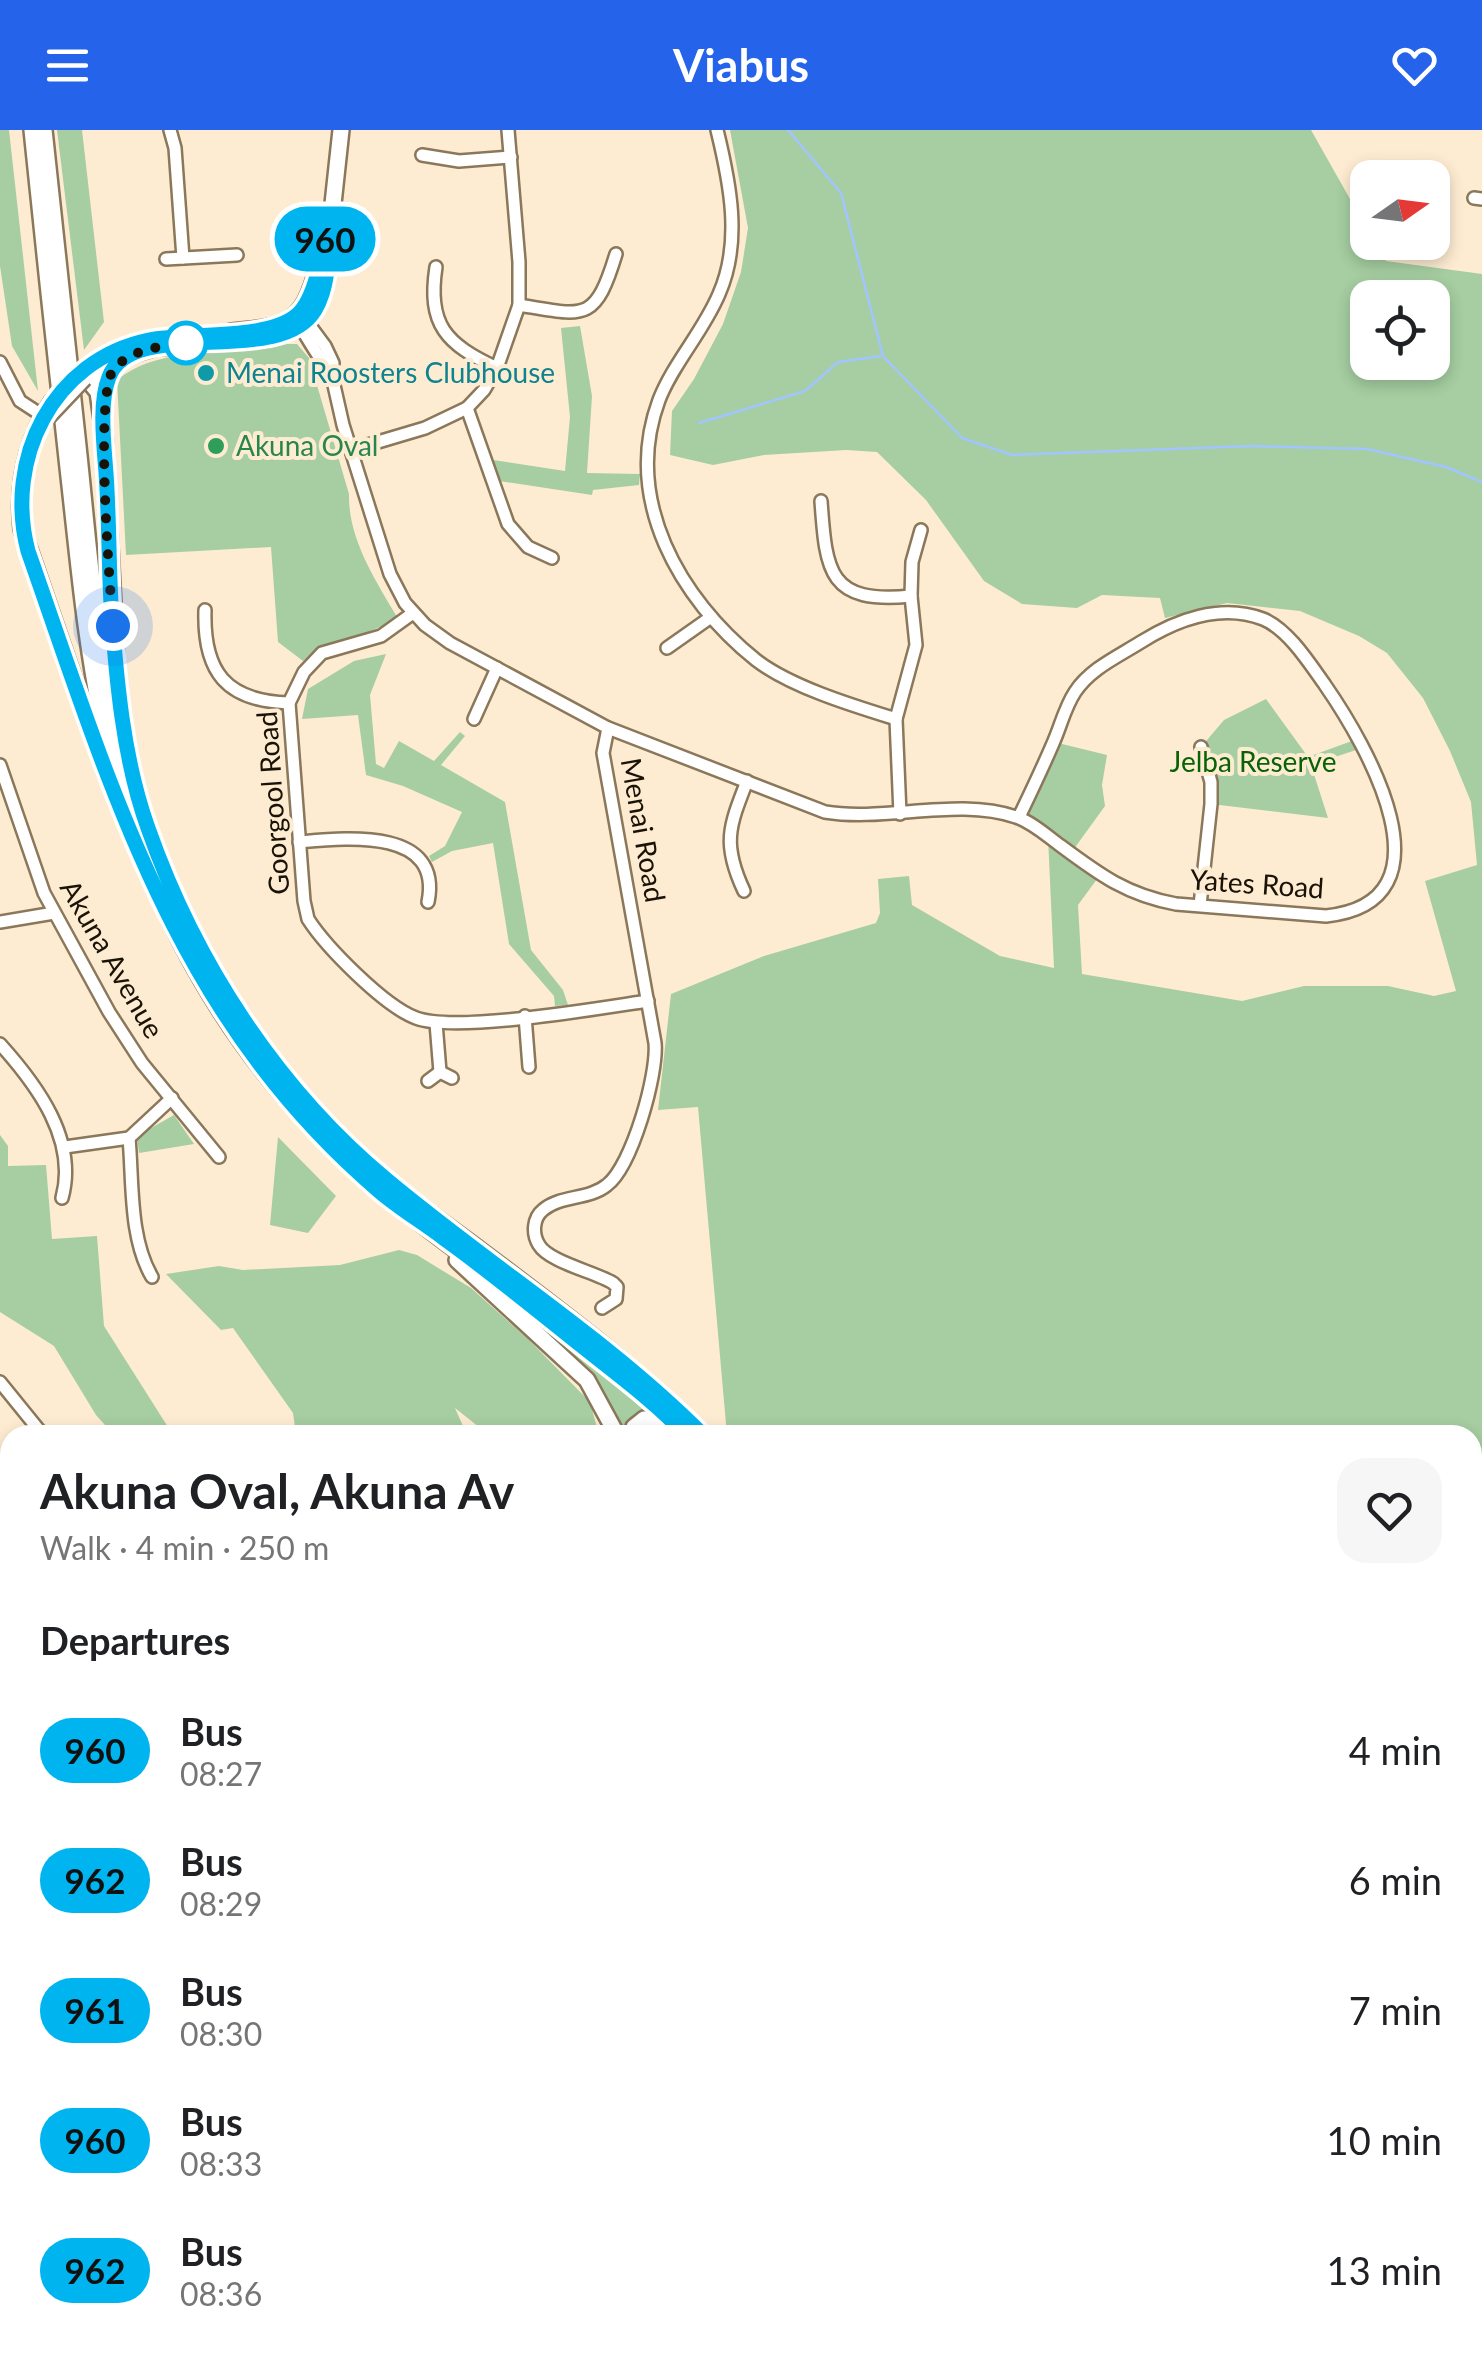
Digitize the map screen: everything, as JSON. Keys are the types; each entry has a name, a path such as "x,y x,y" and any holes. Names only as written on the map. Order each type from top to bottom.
{"main road":[{"path":"32,130 94,672 115,773 138,850"},
{"path":"44,130 101,640 115,720 146,824 192,932 226,994 278,1066 351,1149 388,1182 619,1358 691,1425"},
{"path":"83,376 144,350 201,342 265,340 300,319 324,287 342,130"},
{"path":"300,319 263,328 145,340 114,352 83,376 44,409 35,424 22,484 24,539 118,809 170,920 232,1029 274,1084 379,1191 567,1334 676,1425"},
{"path":"104,434 110,374 120,363 144,350"},
{"path":"83,376 97,389 104,434 118,690 146,824"},
{"path":"415,1219 587,1380 612,1425"},
{"path":"637,1425 647,1418 667,1425"}],"street":[{"path":"170,130 175,148 183,258"},
{"path":"351,450 426,428 467,408 497,368 519,305 520,262 508,130"},
{"path":"717,130 731,188 732,237 720,292 658,402 650,438 648,477 662,543 674,568 711,617 758,662 835,701 896,719"},
{"path":"422,156 459,161 511,157"},
{"path":"519,305 578,312 592,306 604,292 616,254"},
{"path":"166,260 237,255"},
{"path":"436,267 432,292 435,318 449,339 497,368"},
{"name":"Menai Road","path":"300,319 330,354 351,450 390,574 413,613 436,634 608,728 603,752 648,1000 656,1051 654,1074 624,1162 606,1186 543,1210 535,1222 540,1247 613,1283 616,1298 602,1308"},
{"path":"0,362 20,400 44,409"},
{"path":"467,408 508,524 528,547 552,558"},
{"path":"821,501 824,546 831,571 848,592 878,599 911,596"},
{"path":"900,814 896,719 916,645 912,562 921,530"},
{"path":"205,610 208,653 218,674 234,692 253,700 289,703"},
{"name":"Goorgool Road","path":"413,613 381,636 340,646 314,658 294,687 289,703 304,901 317,933 388,1002 419,1020 525,1016 648,1000"},
{"name":"Yates Road","path":"608,728 824,812 850,816 968,810 1019,818 1109,882 1151,899 1326,916 1343,914 1376,897 1389,883 1395,862 1391,820 1379,781 1362,742 1312,667 1284,634 1266,620 1214,613 1178,621 1092,672 1074,693 1019,818"},
{"path":"667,648 711,617"},
{"path":"474,720 497,668"},
{"path":"1200,904 1211,804 1211,782 1201,746"},
{"name":"Akuna Avenue","path":"0,765 54,914 120,1032 219,1157"},
{"path":"744,891 735,872 728,838 747,781"},
{"path":"298,842 370,837 416,855 428,873 428,902"},
{"path":"0,922 54,914"},
{"path":"525,1016 529,1068"},
{"path":"436,1022 440,1072"},
{"path":"0,1044 51,1114 65,1147 66,1183 62,1198"},
{"path":"440,1072 452,1078"},
{"path":"428,1081 440,1072"},
{"path":"65,1147 129,1138 172,1098"},
{"path":"129,1138 138,1240 152,1277"},
{"path":"0,1382 34,1425"}],"green space":[{"path":"0,130 9,130 38,391 12,346 0,266"},
{"path":"57,130 82,130 104,322 84,350"},
{"path":"730,130 1311,130 1350,199 1350,260 1385,260 1482,274 1482,1425 726,1425 698,1107 658,1110 671,994 764,956 876,923 880,913 878,879 909,876 912,905 1000,956 1054,968 1048,837 1019,817 1054,742 1107,755 1102,785 1105,806 1071,853 1100,875 1078,905 1082,974 1242,1001 1304,986 1388,986 1434,996 1456,991 1425,881 1477,865 1471,802 1423,698 1387,653 1359,636 1300,611 1227,603 1165,618 1160,598 1102,595 1077,608 1022,604 984,581 926,500 877,452 764,455 713,465 670,455 672,411 723,324 741,272 748,228"},
{"path":"580,326 592,396 587,473 640,474 639,485 593,490 592,495 499,481 493,460 565,471 570,417 561,328"},
{"path":"297,344 309,358 349,494 358,543 397,617 325,646 303,661 278,642 271,547 126,555 117,380 156,360"},
{"path":"386,654 370,695 376,764 384,768 399,741 434,761 460,732 465,736 441,765 505,802 531,950 563,990 568,1005 555,1006 554,996 509,944 493,843 452,851 432,862 429,856 445,846 462,812 403,786 366,775 358,715 302,719 308,689 354,661"},
{"name":"Jelba Reserve","path":"1266,699 1308,757 1360,738 1365,747 1311,765 1328,818 1211,804 1201,747 1224,720"},
{"path":"174,1115 194,1144 139,1153 137,1136"},
{"path":"0,1135 8,1146 8,1166 46,1165 52,1239 97,1236 104,1326 167,1425 105,1425 54,1346 0,1312"},
{"path":"278,1137 336,1196 308,1233 270,1225"},
{"path":"399,1250 417,1255 471,1288 590,1402 596,1425 476,1425 455,1408 463,1425 295,1425 293,1413 233,1328 221,1330 166,1274 219,1266 243,1270 340,1265"},
{"path":"538,1323 646,1408 629,1425 614,1425 536,1326"}],"waterway":[{"path":"788,130 841,193 883,356 962,438 1012,455 1251,446 1367,449 1446,467 1482,482"},
{"path":"699,423 805,391 838,362 881,356"}],"bus line":[{"name":"960","path":"676,1425 567,1334 379,1191 298,1111 232,1029 170,920 124,822 28,551 20,507 25,464 38,426 62,388 94,363 136,343 263,328 294,318 311,291 330,215 324,287 314,312 301,327 265,340 201,342 144,350 120,363 108,378 104,434 118,690 146,824 192,932 226,994 278,1066 351,1149 388,1182 619,1358 692,1425"}],"place":[{"name":"Menai Roosters Clubhouse","path":"206,373"},
{"name":"Akuna Oval","path":"216,446"}],"route":[{"path":"113,626 104,434 108,378 116,366 144,350 186,343"}]}
